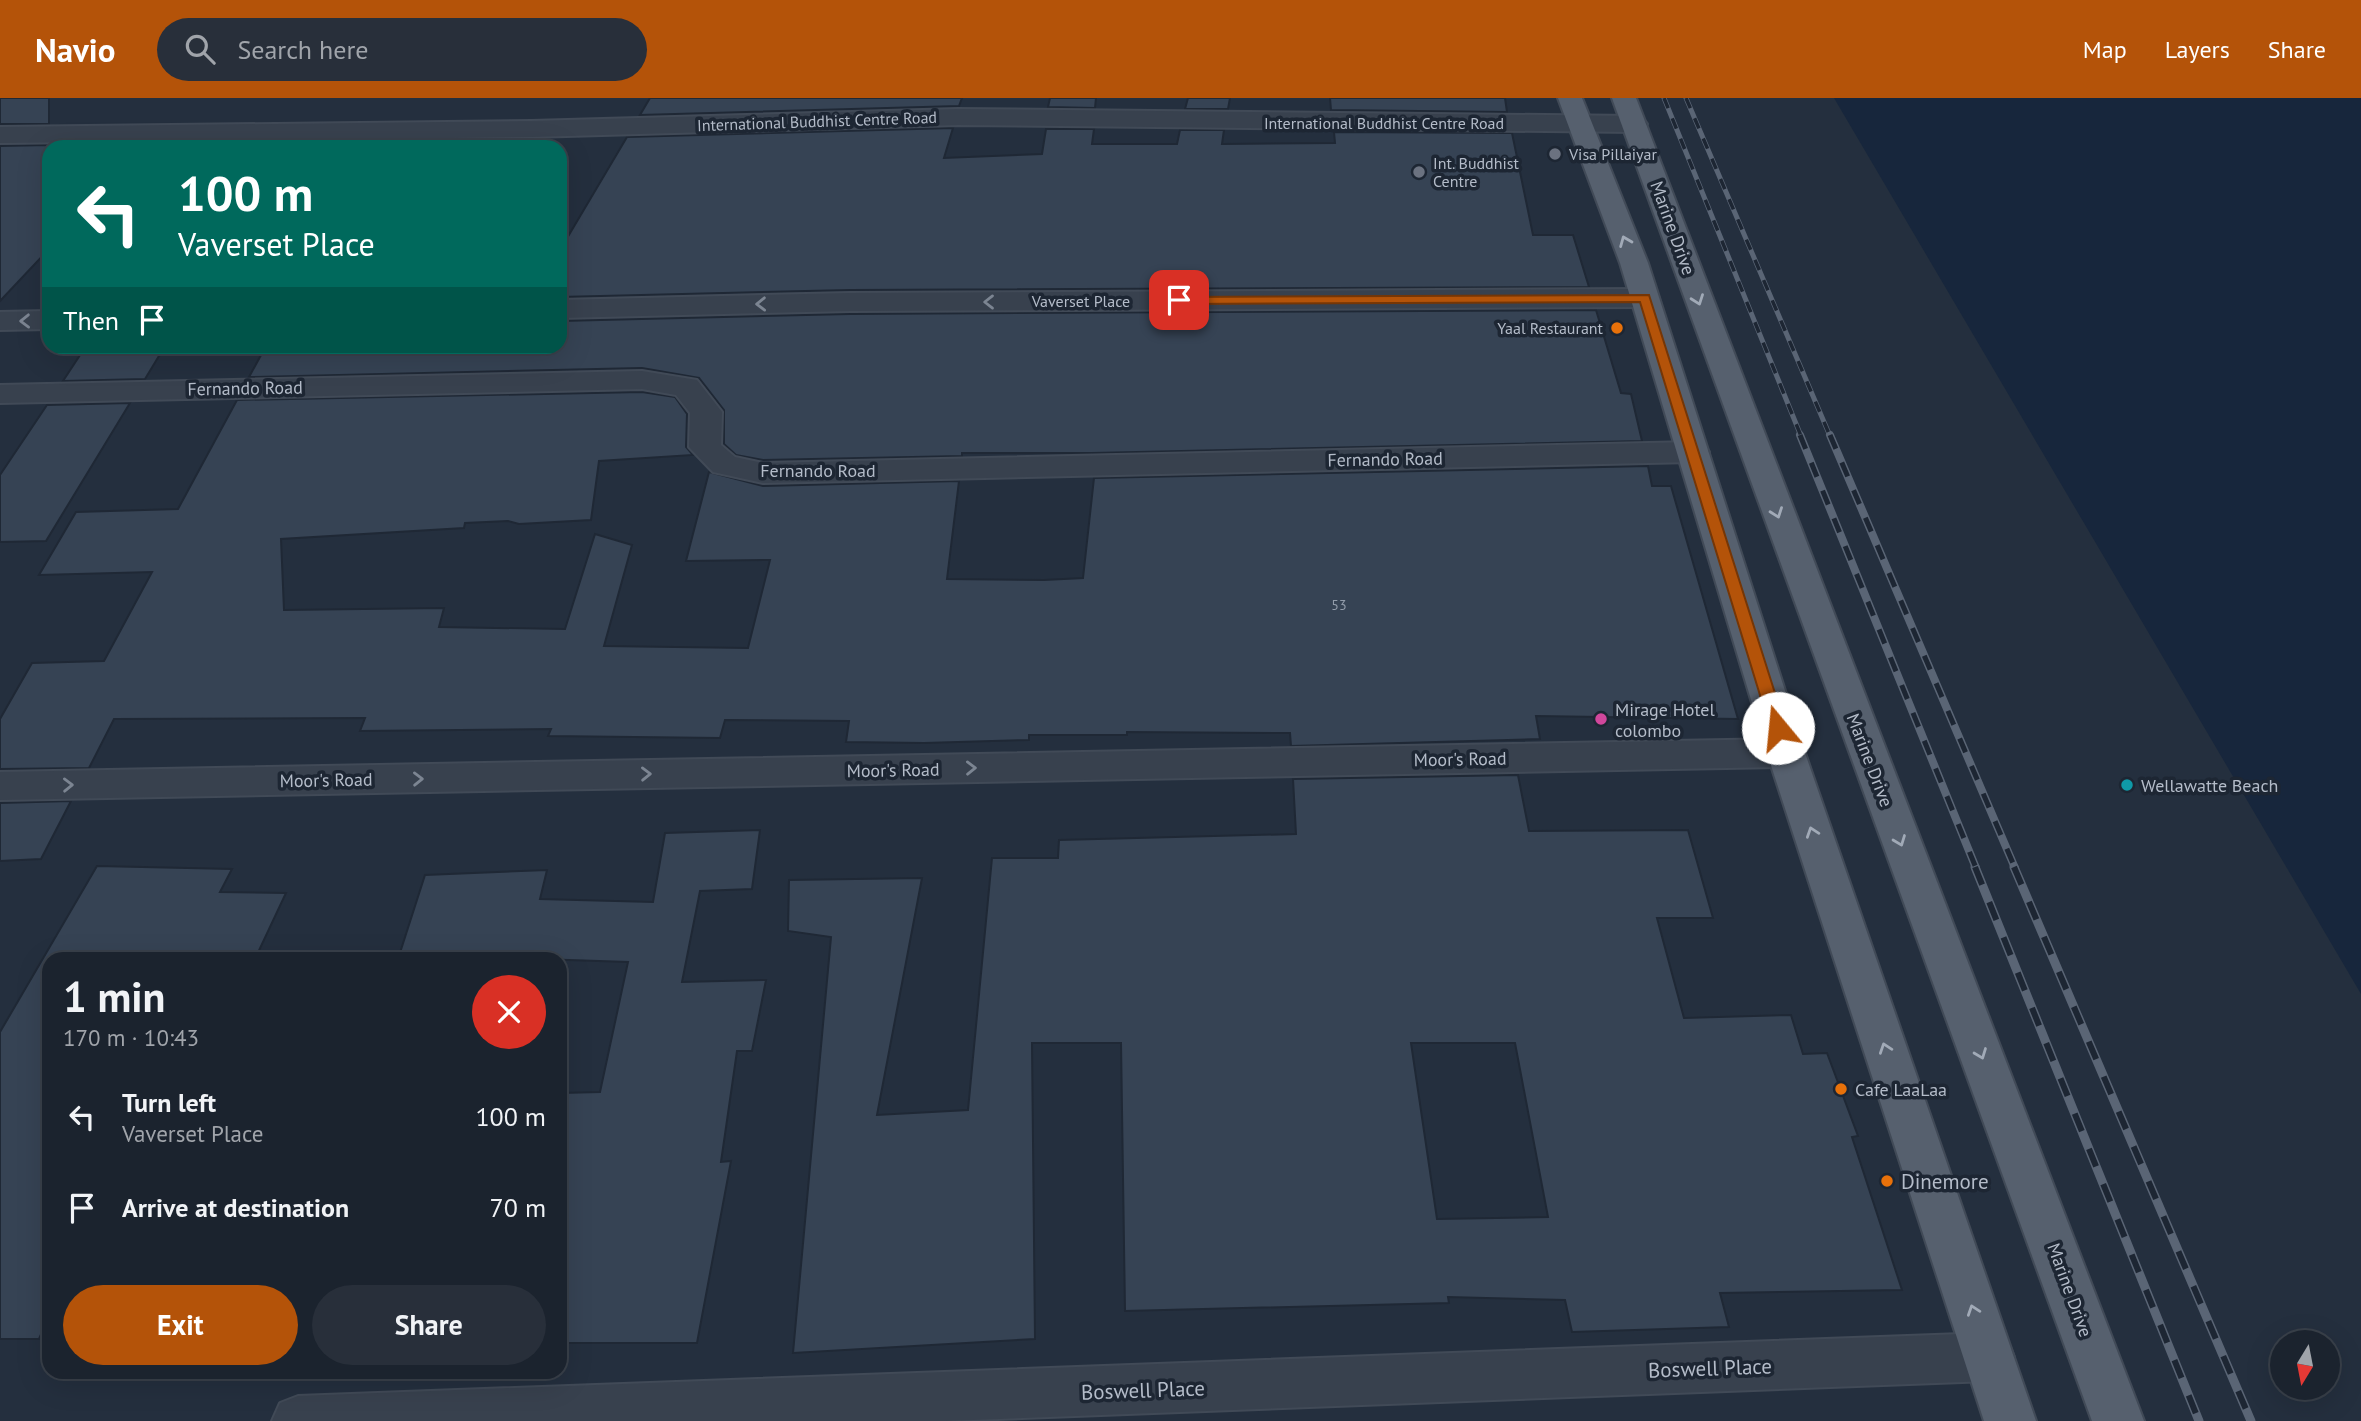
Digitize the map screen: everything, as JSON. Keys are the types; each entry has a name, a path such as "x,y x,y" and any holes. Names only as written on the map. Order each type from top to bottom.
{"main road":[{"path":"1574,111 1645,298 1786,753 2010,1421"},
{"name":"Marine Drive","path":"1629,111 2118,1421"}],"street":[{"name":"International Buddhist Centre Road","path":"0,135 531,129 958,117 1629,111"},
{"name":"Vaverset Place","path":"567,309 850,302 1645,298"},
{"path":"0,321 42,320"},
{"name":"Fernando Road","path":"0,394 642,380 686,387 706,412 705,447 724,465 763,473 1693,452"},
{"name":"Moor's Road","path":"0,786 1786,753"},
{"name":"Boswell Place","path":"298,1421 1989,1357"}],"water":[{"path":"1834,98 2361,98 2361,994"}],"building":[{"path":"0,98 49,98 49,124 0,124"},
{"path":"650,98 962,98 959,106 640,115"},
{"path":"1050,98 1096,98 1095,108 1048,107"},
{"path":"1188,98 1230,98 1228,109 1185,109"},
{"path":"1330,98 1505,98 1507,112 1331,110"},
{"path":"953,128 944,158 1042,154 1046,129 1094,129 1092,144 1177,144 1180,130 1224,130 1222,144 1335,143 1334,132 1512,133 1533,235 1573,235 1589,287 850,290 567,297 567,238 627,137"},
{"path":"42,145 42,256 0,301 0,146"},
{"path":"1596,310 1621,393 1631,394 1642,441 1092,453 962,453 962,456 763,460 736,455 724,444 724,410 699,378 642,368 249,377 262,354 567,354 567,321 850,314"},
{"path":"81,354 160,354 145,379 63,381"},
{"path":"642,392 675,397 687,414 686,447 693,455 599,461 591,520 519,524 508,521 465,523 464,528 281,539 284,610 444,608 439,627 565,629 595,534 632,545 604,646 748,648 770,560 686,561 709,472 763,486 959,481 947,579 1044,580 1083,578 1094,478 1648,466 1652,486 1671,486 1738,719 1536,716 1540,739 1291,746 1290,733 1127,732 1127,735 1029,735 1029,740 846,742 849,721 725,720 720,738 548,736 551,729 360,731 365,718 114,719 89,768 0,769 0,719 32,663 104,661 152,572 39,575 76,512 178,509 237,400"},
{"path":"130,403 46,541 0,542 0,475 47,405"},
{"path":"1518,775 1529,831 1688,830 1713,918 1657,918 1684,1018 1791,1015 1803,1054 1827,1053 1858,1136 1852,1137 1902,1290 1720,1293 1729,1327 1572,1332 1565,1300 1448,1297 1449,1303 1125,1311 1121,1043 1032,1043 1035,1339 793,1353 831,937 788,931 789,880 922,878 877,1115 968,1110 992,858 1058,858 1059,840 1296,834 1293,779","holes":["1411,1043 1515,1043 1548,1217 1437,1219"]},
{"path":"71,801 41,859 0,861 0,803"},
{"path":"760,830 752,889 700,891 682,982 766,980 752,1051 737,1051 721,1162 731,1161 697,1343 567,1343 567,1093 600,1092 628,962 567,960 567,952 400,952 425,875 547,870 540,899 653,902 665,833"},
{"path":"97,866 232,869 220,892 286,893 258,952 47,952"},
{"path":"42,960 42,1332 39,1339 0,1339 0,1032"}],"railway":[{"path":"1664,98 1801,436"},
{"path":"1686,98 1830,436"},
{"path":"1800,435 1976,868"},
{"path":"1830,435 2015,868"},
{"path":"1975,867 2199,1421"},
{"path":"2014,867 2251,1421"}],"place":[{"name":"Visa Pillaiyar","path":"1555,154"},
{"name":"Int. Buddhist Centre","path":"1419,172"},
{"name":"Yaal Restaurant","path":"1617,328"},
{"name":"Mirage Hotel colombo","path":"1601,719"},
{"name":"Wellawatte Beach","path":"2127,785"},
{"name":"Cafe LaaLaa","path":"1841,1089"},
{"name":"Dinemore","path":"1887,1181"}],"route":[{"path":"1179,300 1645,298 1778,728"}]}
